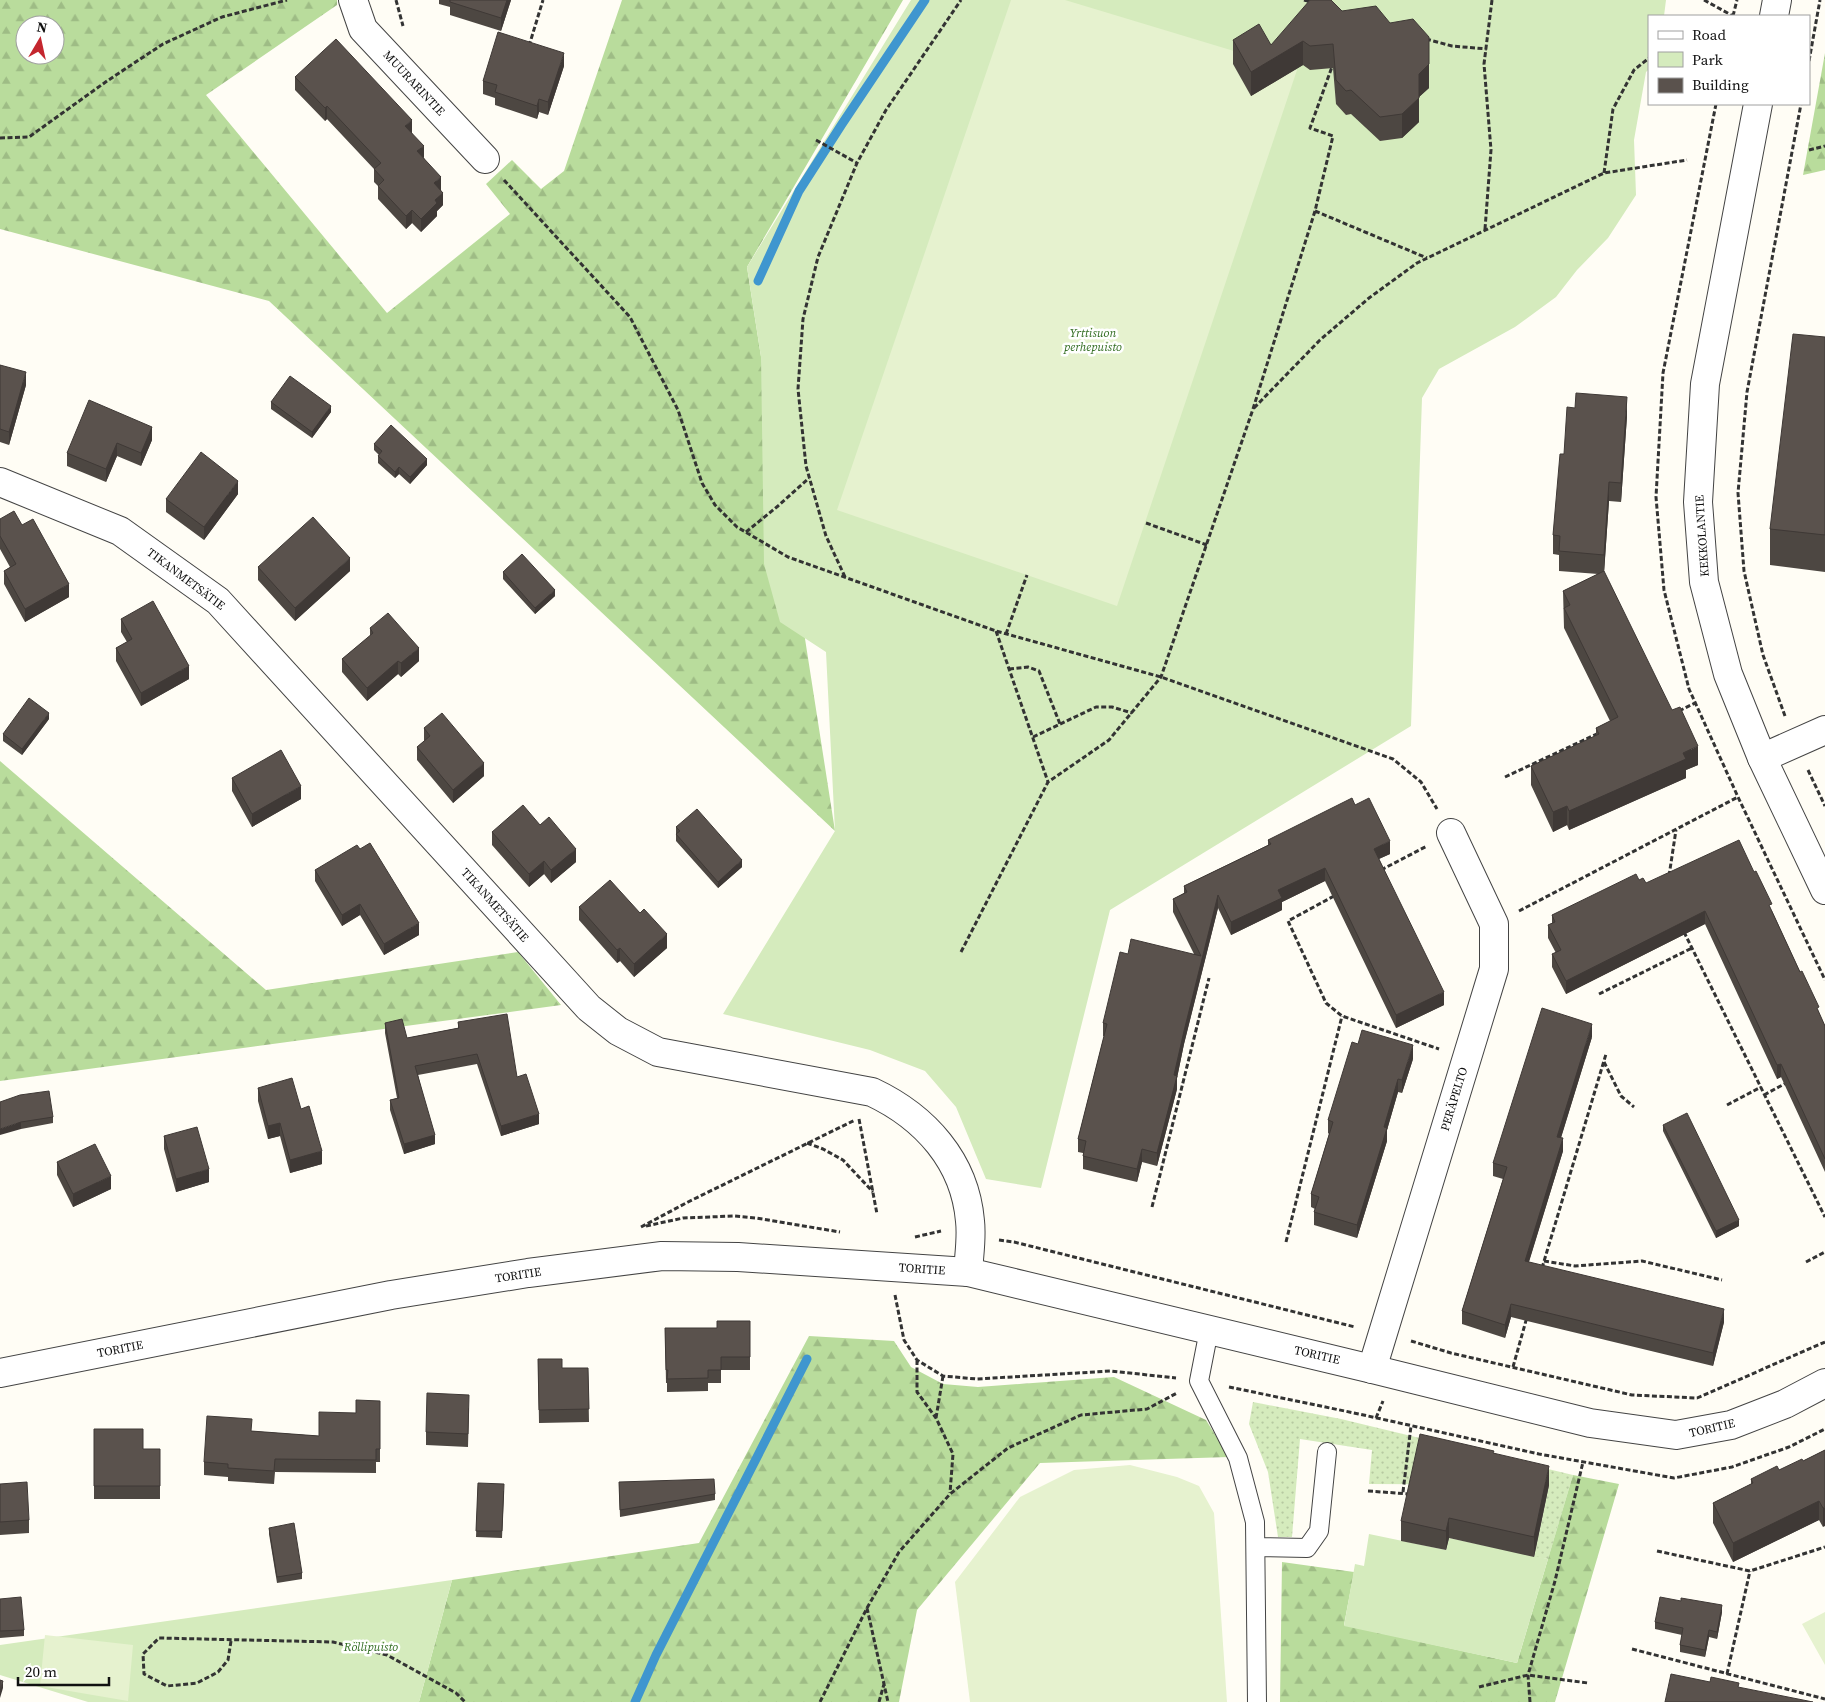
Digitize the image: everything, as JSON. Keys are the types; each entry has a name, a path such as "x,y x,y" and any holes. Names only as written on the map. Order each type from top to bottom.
{"street":[{"name":"MUURARINTIE","path":"354,0 363,29 485,159"},
{"path":"1774,15 1777,0"},
{"name":"KEKKOLANTIE","path":"1758,105 1705,384 1698,502 1704,582 1728,674 1762,758 1825,890"},
{"name":"TIKANMETSÄTIE","path":"0,482 120,530 218,601 588,1008 618,1031 658,1052 872,1092 889,1100 920,1121 944,1149 963,1182 971,1236 968,1272"},
{"path":"1762,758 1825,730"},
{"name":"PERÄPELTO","path":"1372,1369 1494,969 1494,924 1451,833"},
{"name":"TORITIE","path":"0,1373 391,1295 528,1273 662,1256 738,1257 968,1272 1590,1423 1676,1435 1731,1425 1785,1404 1825,1383"}],"lane":[{"path":"1209,1330 1199,1381 1238,1458 1255,1522 1258,1702"},
{"path":"1256,1547 1307,1548 1319,1531 1327,1452"}],"path":[{"path":"0,138 29,137 106,81 163,44 222,17 287,0"},
{"path":"396,0 402,20"},
{"path":"528,52 542,0"},
{"path":"846,577 826,536 806,466 798,389 803,319 818,257 857,163 886,110 961,0"},
{"path":"1304,0 1312,2"},
{"path":"1486,229 1491,150 1484,64 1492,0"},
{"path":"1704,0 1731,15"},
{"path":"1733,15 1737,0"},
{"path":"1810,55 1820,0"},
{"path":"1422,38 1452,46 1487,49"},
{"path":"961,952 1048,782 1109,740 1162,677 1253,409 1315,212 1333,136 1310,128 1336,55"},
{"path":"1604,173 1614,109 1634,70 1648,59"},
{"path":"1801,105 1747,392 1738,493 1744,571 1762,655 1795,744 1825,806"},
{"path":"816,140 857,163"},
{"path":"1809,150 1825,146"},
{"path":"485,159 630,317 678,410 702,483 715,505 737,527 788,557 1006,634 1162,677 1393,759 1421,782 1451,833 1374,875"},
{"path":"1253,409 1320,340 1369,298 1418,263 1604,173 1687,160"},
{"path":"1315,212 1427,258"},
{"path":"746,532 809,478"},
{"path":"1146,523 1207,545"},
{"path":"1006,634 1027,575"},
{"path":"996,630 1048,782"},
{"path":"1009,669 1028,667 1039,672 1060,724"},
{"path":"1673,713 1695,703"},
{"path":"1033,737 1096,707 1112,707 1132,713"},
{"path":"1505,777 1596,732 1606,733"},
{"path":"1494,924 1738,797"},
{"path":"1668,882 1676,830"},
{"path":"1340,893 1288,921 1326,1003 1342,1016 1467,1058"},
{"path":"1683,931 1825,1217"},
{"path":"1599,994 1692,948"},
{"path":"1152,1207 1209,978"},
{"path":"1286,1242 1342,1016"},
{"path":"1541,1270 1606,1054"},
{"path":"1604,1062 1621,1096 1634,1108"},
{"path":"1764,1095 1790,1081"},
{"path":"1727,1105 1761,1087"},
{"path":"848,1233 734,1216 683,1218 641,1227 859,1118 877,1214"},
{"path":"807,1143 843,1160 873,1192"},
{"path":"913,1238 940,1231 1014,1242 1383,1334 1451,1353 1632,1395 1697,1398 1825,1342"},
{"path":"1806,1262 1825,1252"},
{"path":"1544,1261 1575,1266 1642,1261 1722,1280"},
{"path":"894,1289 904,1340 917,1360 944,1376 977,1379 1112,1371 1199,1381 1539,1454 1674,1478 1732,1467 1789,1448 1825,1429"},
{"path":"1513,1367 1527,1316"},
{"path":"917,1360 917,1392 936,1418 953,1454 950,1494"},
{"path":"936,1418 944,1376"},
{"path":"820,1702 867,1608 899,1552 950,1494 1008,1448 1081,1415 1147,1409 1199,1381"},
{"path":"1403,1492 1411,1426"},
{"path":"1530,1702 1528,1675 1555,1581 1583,1462"},
{"path":"1368,1491 1411,1494"},
{"path":"1657,1552 1750,1571 1825,1547"},
{"path":"1727,1674 1750,1571"},
{"path":"867,1608 888,1702"},
{"path":"231,1641 228,1660 218,1672 197,1683 167,1686 144,1674 143,1654 159,1638 333,1642 387,1656 456,1693 465,1702"},
{"path":"1632,1649 1825,1699"},
{"path":"1479,1687 1528,1675 1588,1683"},
{"path":"879,1702 884,1683"}],"green space":[{"path":"0,0 337,0 337,5 206,95 387,313 510,214 486,184 512,160 541,189 564,171 622,0 903,0 747,267 835,831 269,301 0,229"},
{"name":"Yrttisuon perhepuisto","path":"911,0 1666,0 1664,15 1648,15 1648,70 1646,72 1634,140 1636,195 1608,238 1577,270 1556,297 1515,327 1439,369 1422,398 1411,726 1110,910 1041,1188 986,1179 956,1107 925,1071 870,1050 723,1014 835,831 826,652 780,622 764,564 761,357 747,267"},
{"path":"1011,0 1065,0 1297,70 1117,606 837,510"},
{"path":"1825,53 1825,170 1803,175"},
{"path":"0,761 266,990 518,952 561,1005 0,1081"},
{"path":"809,1336 894,1341 911,1367 943,1384 978,1387 1114,1377 1206,1420 1229,1457 1040,1463 917,1610 899,1702 419,1702 452,1580 699,1543"},
{"path":"1253,1402 1341,1419 1573,1475 1548,1559 1534,1557 1549,1485 1369,1484 1372,1450 1300,1439 1292,1537 1278,1537 1268,1472 1249,1424"},
{"path":"1130,1465 1177,1477 1199,1486 1214,1513 1227,1702 970,1702 955,1582 1020,1497 1074,1470"},
{"path":"1573,1475 1619,1484 1555,1702 1280,1702 1282,1562 1354,1572 1344,1625 1517,1663"},
{"path":"1369,1534 1446,1550 1449,1538 1548,1559 1517,1663 1344,1626 1355,1564 1364,1566"},
{"name":"Röllipuisto","path":"452,1580 419,1702 88,1702 0,1675 0,1645"},
{"path":"1825,1612 1825,1665 1802,1624"},
{"path":"45,1635 133,1645 128,1701 40,1686"}],"building":[{"path":"450,0 507,0 501,18 450,2"},
{"path":"1310,0 1331,0 1342,11 1376,6 1390,23 1413,19 1429,37 1429,64 1419,74 1419,98 1402,114 1380,117 1351,90 1346,91 1336,80 1333,44 1310,46 1303,41 1251,72 1233,40 1259,24 1271,45"},
{"path":"498,32 564,53 548,102 539,99 537,106 495,92 497,85 483,81"},
{"path":"336,39 412,120 405,126 424,146 417,151 441,177 434,183 443,193 435,200 437,203 421,219 412,210 406,216 378,186 384,180 374,169 381,163 327,106 325,108 295,77"},
{"path":"1793,334 1825,337 1825,535 1770,529"},
{"path":"0,365 26,372 9,432 0,429"},
{"path":"290,376 331,406 312,432 271,402"},
{"path":"1576,393 1627,397 1621,483 1609,482 1604,555 1559,551 1560,536 1553,535 1560,454 1564,454 1567,407 1575,408"},
{"path":"89,400 152,427 141,453 117,443 106,469 67,453"},
{"path":"391,425 427,459 410,477 399,467 395,472 378,456 382,451 374,444"},
{"path":"201,452 238,481 204,527 166,499"},
{"path":"14,511 22,525 33,519 69,584 25,609 4,571 16,564 0,536 0,519"},
{"path":"313,517 350,558 295,608 258,567"},
{"path":"522,554 555,590 535,608 503,572"},
{"path":"1604,571 1672,710 1680,707 1698,746 1683,753 1686,759 1569,811 1567,806 1553,812 1531,766 1599,734 1596,728 1618,717 1564,608 1570,605 1563,591"},
{"path":"153,601 189,666 141,693 116,648 132,639 121,619"},
{"path":"388,613 419,648 401,663 398,661 367,688 342,659 373,633 370,628"},
{"path":"29,698 49,713 22,749 3,734"},
{"path":"442,713 484,763 453,790 417,747 430,736 424,728"},
{"path":"281,750 301,786 252,814 232,778"},
{"path":"1352,798 1355,805 1369,798 1390,841 1374,849 1444,992 1396,1015 1325,868 1278,890 1282,898 1231,922 1218,895 1184,1031 1174,1075 1177,1076 1157,1153 1142,1149 1137,1169 1083,1156 1086,1141 1078,1139 1107,1024 1103,1023 1120,952 1128,954 1131,939 1201,956 1173,899 1187,892 1184,886 1271,844 1268,840"},
{"path":"523,805 540,825 549,817 576,849 551,870 544,861 529,874 492,832"},
{"path":"697,809 742,860 718,882 676,834 680,831 676,827"},
{"path":"1739,840 1772,904 1769,905 1800,972 1802,971 1819,1007 1817,1008 1825,1026 1825,1159 1781,1064 1777,1065 1705,911 1566,981 1552,954 1561,950 1548,925 1555,922 1552,915 1636,874 1639,880 1643,878 1646,883"},
{"path":"370,843 419,923 384,944 360,904 342,915 315,870 357,845 360,849"},
{"path":"610,880 640,913 644,909 667,934 634,964 620,948 617,950 579,907"},
{"path":"1542,1008 1592,1024 1557,1137 1563,1138 1525,1261 1724,1309 1713,1353 1511,1304 1505,1325 1462,1311 1507,1167 1493,1163"},
{"path":"507,1014 517,1077 526,1074 539,1114 501,1126 477,1054 415,1066 435,1135 404,1144 390,1100 399,1098 385,1023 402,1019 407,1038 459,1028 458,1022"},
{"path":"1362,1030 1413,1045 1402,1080 1398,1079 1384,1127 1387,1128 1357,1225 1314,1212 1319,1197 1311,1194 1333,1122 1328,1120 1352,1042 1358,1044"},
{"path":"292,1078 301,1109 309,1106 322,1151 290,1160 280,1123 268,1126 258,1088"},
{"path":"49,1091 53,1117 21,1122 0,1129 0,1102 20,1095"},
{"path":"1687,1113 1739,1220 1716,1231 1663,1125"},
{"path":"197,1127 209,1169 176,1179 164,1136"},
{"path":"95,1144 111,1176 73,1194 57,1162"},
{"path":"717,1321 750,1321 750,1357 721,1357 721,1370 708,1370 708,1378 667,1379 665,1328 717,1328"},
{"path":"538,1359 562,1359 562,1368 588,1368 589,1409 539,1410"},
{"path":"427,1393 469,1395 468,1434 426,1432"},
{"path":"356,1400 380,1401 380,1449 376,1449 376,1460 275,1459 274,1471 228,1468 228,1464 204,1462 207,1416 252,1419 251,1431 319,1436 319,1412 356,1413"},
{"path":"94,1429 143,1429 143,1449 160,1449 160,1486 94,1486"},
{"path":"1420,1434 1549,1466 1534,1537 1449,1518 1446,1531 1401,1521"},
{"path":"1825,1450 1825,1507 1823,1508 1819,1501 1733,1543 1713,1503 1753,1483 1751,1479 1777,1466 1779,1470"},
{"path":"714,1479 715,1494 620,1510 619,1482"},
{"path":"27,1482 29,1520 0,1522 0,1484"},
{"path":"478,1483 504,1484 502,1531 476,1531"},
{"path":"294,1523 302,1573 277,1577 269,1528"},
{"path":"21,1597 24,1630 0,1631 0,1599"},
{"path":"1660,1597 1681,1601 1681,1598 1722,1605 1717,1632 1709,1630 1705,1650 1680,1645 1683,1628 1655,1622"},
{"path":"1671,1674 1710,1682 1711,1677 1739,1683 1738,1687 1813,1702 1665,1702"},
{"path":"0,1680 3,1681 0,1691"}],"waterway":[{"path":"758,281 799,191 925,0"},
{"path":"635,1702 656,1655 807,1359"}]}
